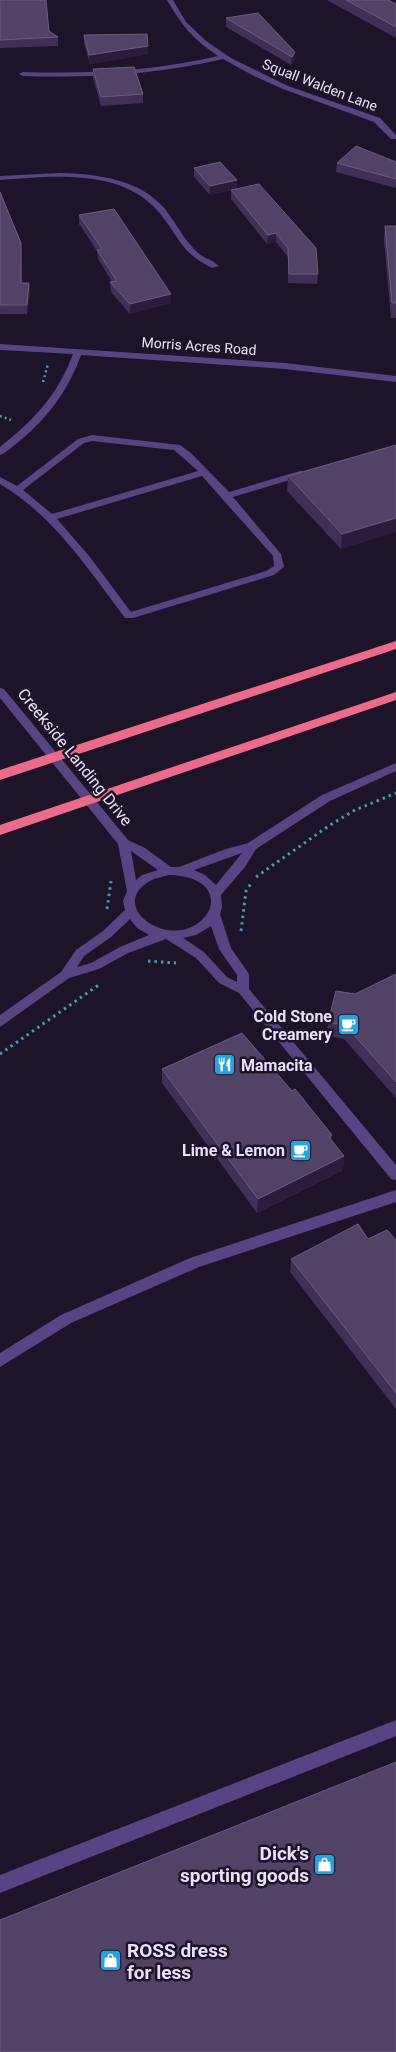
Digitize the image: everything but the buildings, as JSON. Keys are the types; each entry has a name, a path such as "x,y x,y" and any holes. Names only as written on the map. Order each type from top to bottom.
{"highway":[{"path":"0,775 396,644"},
{"path":"0,830 396,696"}],"street":[{"name":"Squall Walden Lane","path":"170,0 179,17 190,29 223,57 280,85 377,120 394,137"},
{"path":"23,74 78,77 128,75 190,66 223,57"},
{"path":"0,178 73,176 109,181 133,189 155,204 193,254 214,266"},
{"name":"Morris Acres Road","path":"0,347 285,366 396,379"},
{"path":"0,452 32,427 54,403 68,379 78,352"},
{"path":"0,480 17,490 52,517 129,616 270,573 279,567 278,556 227,496 188,454 177,447 92,438 81,441 17,490"},
{"path":"227,496 312,470"},
{"path":"52,517 204,472"},
{"name":"Creekside Landing Drive","path":"0,691 124,843 141,851 168,871"},
{"path":"181,871 227,852 252,846 326,798 396,768"},
{"name":"Creekside Landing Drive","path":"124,843 132,890"},
{"path":"216,893 241,864 252,846"},
{"path":"0,1022 65,975 95,966 124,950 166,935 180,935 201,928 214,915 218,901 211,885 203,879 181,871 168,871 147,877 132,890 129,897 130,912 143,926 166,935 200,955 223,980 243,990 396,1175"},
{"path":"65,975 80,952 107,934 130,912"},
{"path":"214,915 225,949 243,974 243,990"},
{"path":"0,1361 66,1319 195,1262 396,1196"},
{"path":"0,1884 396,1728"}],"path":[{"path":"0,416 13,420"},
{"path":"241,937 246,892 253,880 265,869 330,825 355,810 396,793"},
{"path":"106,913 111,879"},
{"path":"139,963 156,960 184,965"},
{"path":"0,1054 104,981"}],"place":[{"name":"Cold Stone Creamery","path":"348,1025"},
{"name":"Mamacita","path":"225,1065"},
{"name":"Lime & Lemon","path":"301,1150"},
{"name":"Dick's sporting goods","path":"325,1864"},
{"name":"ROSS dress for less","path":"111,1961"}]}
